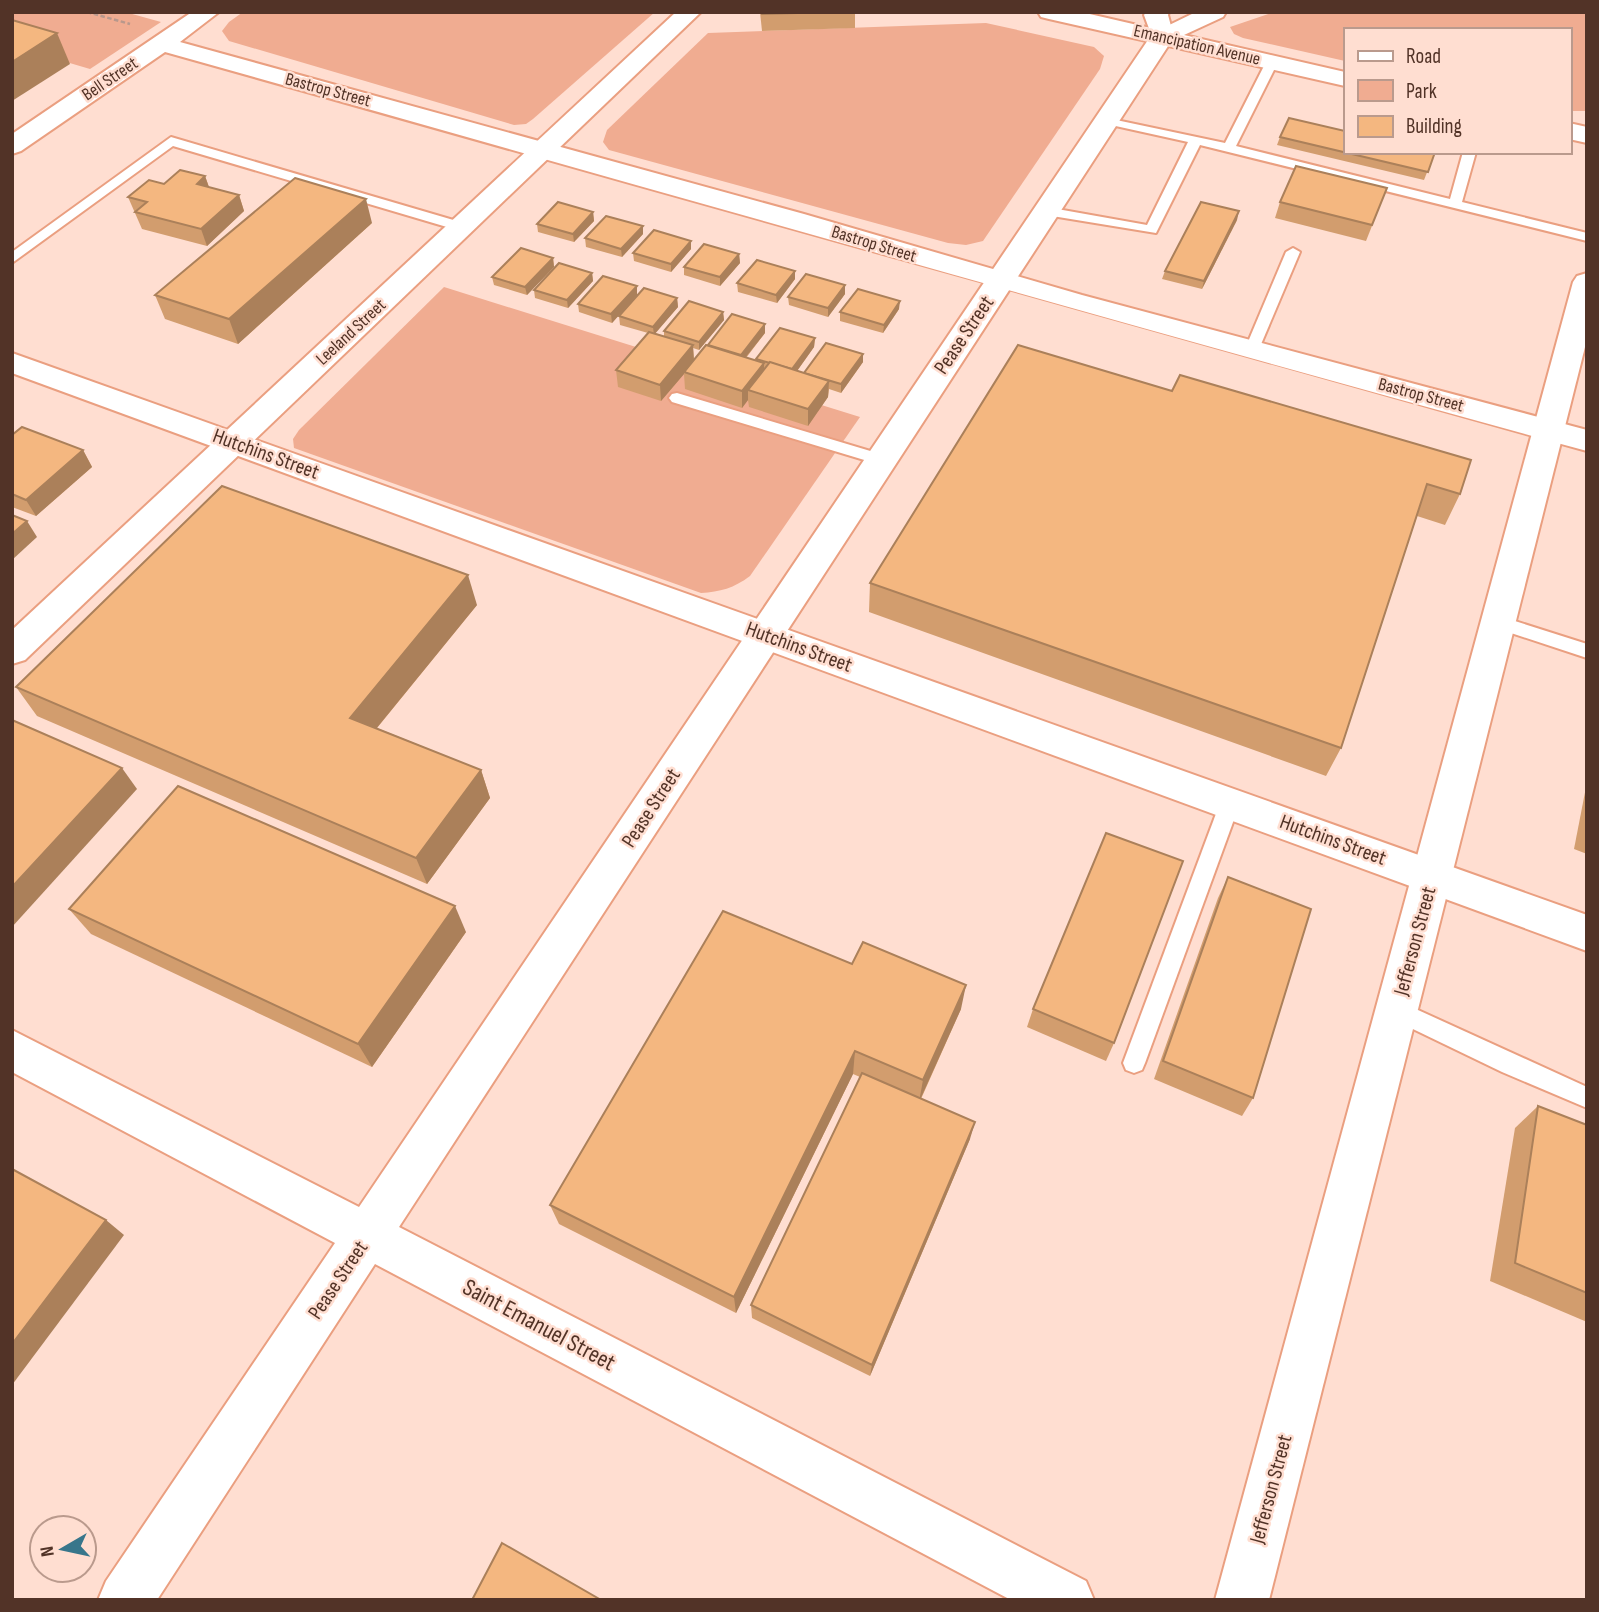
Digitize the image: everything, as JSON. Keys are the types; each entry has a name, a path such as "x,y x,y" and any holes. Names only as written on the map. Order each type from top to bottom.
{"street":[{"name":"Bell Street","path":"12,146 208,12"},
{"name":"Leeland Street","path":"12,651 690,12"},
{"name":"Emancipation Avenue","path":"1049,12 1160,25 1272,62 1344,79"},
{"path":"1160,25 1215,12"},
{"name":"Pease Street","path":"125,1600 1106,120 1160,25"},
{"name":"Bastrop Street","path":"162,44 1000,281 1568,436"},
{"name":"Jefferson Street","path":"1242,1600 1499,622 1568,436 1587,282"},
{"name":"Hutchins Street","path":"12,362 1587,933"},
{"name":"Saint Emanuel Street","path":"12,1050 1067,1600"}],"lane":[{"path":"1229,148 1272,62"},
{"path":"1106,120 1587,237"},
{"path":"1046,211 1151,229 1196,140"},
{"path":"12,259 171,141 462,227"},
{"path":"1455,204 1469,154"},
{"path":"1252,349 1293,252"},
{"path":"677,398 881,460"},
{"path":"1499,622 1587,651"},
{"path":"1133,1063 1230,803"},
{"path":"1396,1010 1510,1065 1587,1098"}],"green space":[{"path":"12,12 125,12 161,22 90,69 12,46"},
{"path":"243,12 655,12 533,119 526,124 514,125 229,41 222,31"},
{"path":"1274,12 1587,12 1587,111 1571,111 1571,28 1344,28 1344,61 1243,38 1234,34 1230,27"},
{"path":"986,23 1094,47 1104,56 1100,69 983,241 966,245 948,243 609,150 603,142 607,130 708,33"},
{"path":"444,287 860,417 750,576 727,589 701,593 294,448 293,439 299,430"}],"building":[{"path":"761,12 833,12 762,14"},
{"path":"12,20 57,33 12,62"},
{"path":"1289,118 1344,131 1344,152 1280,137"},
{"path":"1352,154 1434,154 1428,172"},
{"path":"1296,166 1387,188 1372,225 1280,202"},
{"path":"180,170 205,176 197,184 239,195 201,229 135,212 147,202 128,197 149,180 164,184"},
{"path":"295,178 366,199 229,319 155,295"},
{"path":"558,202 593,212 573,234 537,224"},
{"path":"1201,202 1239,211 1204,281 1165,271"},
{"path":"606,216 643,226 621,249 585,238"},
{"path":"654,230 691,241 671,264 633,253"},
{"path":"704,244 739,254 720,277 684,267"},
{"path":"521,248 553,258 525,287 492,277"},
{"path":"757,260 795,271 776,295 737,283"},
{"path":"559,263 592,273 567,300 534,290"},
{"path":"806,274 845,285 828,308 788,297"},
{"path":"603,276 637,286 611,314 578,304"},
{"path":"644,288 677,298 653,327 619,316"},
{"path":"858,289 900,301 884,325 840,312"},
{"path":"689,301 723,312 699,342 664,331"},
{"path":"732,314 765,324 741,355 708,345"},
{"path":"780,328 815,338 792,369 756,359"},
{"path":"649,332 693,345 660,385 616,370"},
{"path":"826,343 863,354 841,384 804,373"},
{"path":"706,345 764,363 742,391 684,372"},
{"path":"1018,345 1172,391 1180,375 1471,460 1460,494 1427,484 1341,748 870,583"},
{"path":"770,362 829,381 808,409 748,390"},
{"path":"22,427 83,450 26,500 12,494 12,435"},
{"path":"222,486 468,575 350,718 481,770 416,858 16,687"},
{"path":"12,515 27,521 12,534"},
{"path":"12,720 122,768 12,887"},
{"path":"178,786 455,906 358,1044 69,909"},
{"path":"1106,833 1183,861 1114,1043 1033,1009"},
{"path":"1228,877 1311,909 1253,1098 1163,1061"},
{"path":"723,911 852,964 863,942 966,985 923,1080 855,1051 734,1297 550,1205"},
{"path":"862,1073 975,1122 872,1365 751,1305"},
{"path":"1538,1106 1587,1125 1587,1293 1515,1263"},
{"path":"12,1169 106,1220 12,1344"},
{"path":"502,1543 601,1600 472,1600"}]}
